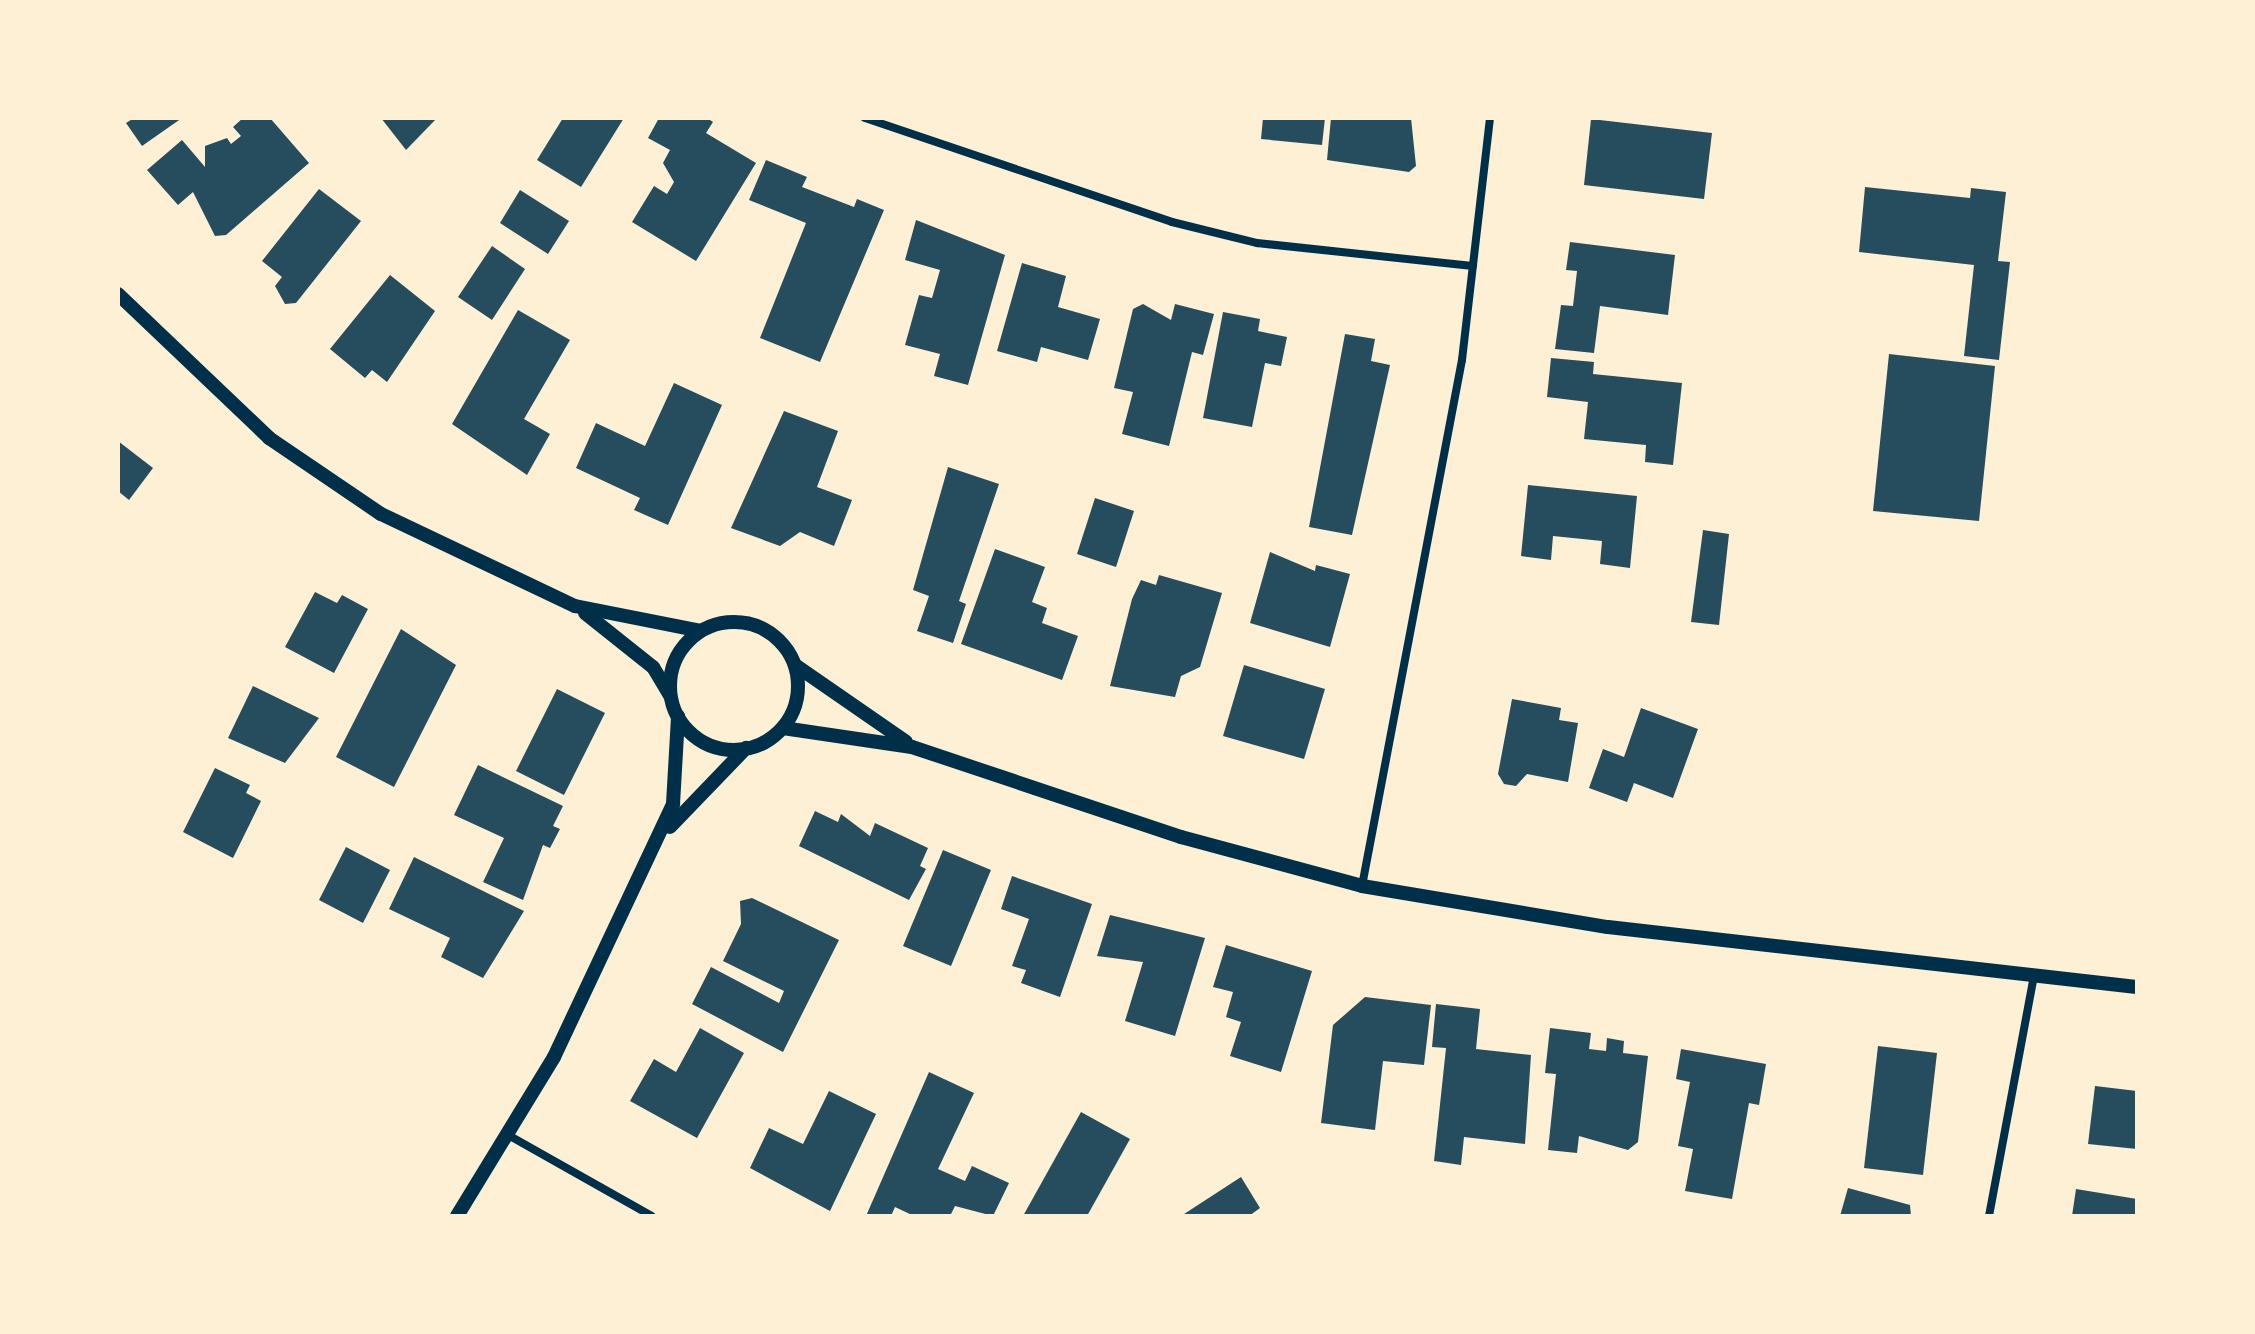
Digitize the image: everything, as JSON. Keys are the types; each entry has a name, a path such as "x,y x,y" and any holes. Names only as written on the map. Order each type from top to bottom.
{"street":[{"path":"865,118 1172,222 1257,243 1473,266"},
{"path":"1362,886 1462,360 1490,118"},
{"path":"118,294 269,438 450,552 575,606 701,631 756,625 786,647 795,665 798,698 783,728 746,748 681,811 651,853"},
{"path":"457,1216 508,1135 673,804 678,716 671,697 653,667 575,606"},
{"path":"671,697 676,659 701,631"},
{"path":"795,665 912,747"},
{"path":"678,716 707,743 746,748"},
{"path":"783,728 912,747 1181,837 1362,886 1608,927 2137,987"},
{"path":"1989,1216 2034,975"},
{"path":"508,1135 652,1216"}],"building":[{"path":"134,118 182,118 142,146 126,123"},
{"path":"243,118 270,118 309,163 226,235 215,236 193,192 178,205 147,170 182,140 205,167 205,146 227,138 231,144 241,136 233,127"},
{"path":"381,118 437,118 406,150"},
{"path":"563,118 624,118 581,187 537,160"},
{"path":"659,118 707,118 713,122 706,133 756,163 696,261 632,222 654,186 667,194 674,182 663,163 670,150 648,138"},
{"path":"1263,118 1325,118 1322,145 1261,139"},
{"path":"1331,118 1411,118 1416,166 1409,172 1327,160"},
{"path":"1591,119 1712,133 1704,199 1584,185"},
{"path":"766,160 807,177 802,187 854,207 857,199 884,210 820,362 760,338 806,223 749,200"},
{"path":"1865,187 1970,198 1971,188 2006,192 1998,261 2010,262 1999,360 1964,356 1974,265 1859,252"},
{"path":"319,189 361,221 296,303 285,304 275,286 282,277 262,261"},
{"path":"520,190 569,221 548,254 500,223"},
{"path":"916,220 1005,255 968,385 934,376 940,354 905,345 919,295 932,298 940,270 905,260"},
{"path":"1570,242 1675,255 1668,315 1600,306 1594,353 1555,349 1561,305 1573,306 1577,271 1566,270"},
{"path":"492,246 525,269 492,320 458,297"},
{"path":"1022,263 1066,276 1058,307 1100,319 1088,360 1041,347 1037,362 997,351"},
{"path":"390,275 435,311 387,382 372,370 365,378 330,349"},
{"path":"1143,304 1171,320 1175,304 1214,314 1203,355 1192,352 1169,446 1122,434 1133,392 1114,388 1133,309"},
{"path":"518,310 570,340 524,419 550,434 527,475 452,424"},
{"path":"1223,312 1260,319 1258,331 1287,337 1281,366 1265,363 1252,427 1203,418"},
{"path":"1345,334 1375,339 1371,361 1390,365 1352,535 1309,527"},
{"path":"1889,354 1995,366 1979,521 1873,511"},
{"path":"1551,358 1594,362 1593,374 1682,383 1673,465 1645,462 1646,445 1584,439 1588,402 1547,397"},
{"path":"674,383 722,405 668,525 634,510 640,498 576,468 596,423 645,446"},
{"path":"784,411 838,431 817,487 852,500 834,546 800,532 780,546 731,528"},
{"path":"118,441 153,468 129,500 118,491"},
{"path":"948,467 999,484 959,601 966,604 953,643 917,631 929,596 913,590"},
{"path":"1528,485 1637,496 1630,568 1600,564 1602,541 1553,536 1551,560 1521,556"},
{"path":"1095,498 1134,511 1116,567 1077,554"},
{"path":"1703,530 1729,534 1719,625 1691,622"},
{"path":"995,549 1045,567 1032,602 1047,608 1042,623 1078,636 1062,680 961,644"},
{"path":"1270,552 1315,571 1316,565 1350,574 1330,647 1250,623"},
{"path":"1159,575 1222,593 1200,667 1181,676 1175,697 1110,686 1132,599 1141,580 1156,585"},
{"path":"315,592 337,603 342,595 368,609 334,673 285,647"},
{"path":"401,629 456,665 394,787 336,757"},
{"path":"1244,665 1325,689 1304,759 1223,736"},
{"path":"253,686 319,718 285,763 228,738"},
{"path":"557,689 605,713 564,795 516,771"},
{"path":"1512,699 1561,708 1559,720 1578,723 1568,782 1527,774 1516,786 1504,784 1498,774"},
{"path":"1641,708 1698,729 1673,798 1634,783 1627,802 1589,788 1603,749 1624,757"},
{"path":"478,765 563,806 553,826 560,829 550,848 543,845 523,900 483,882 504,838 454,815"},
{"path":"215,768 250,785 246,793 261,801 233,858 183,832"},
{"path":"815,811 838,822 841,814 870,836 875,823 928,848 920,866 926,869 909,900 799,846"},
{"path":"346,847 390,870 363,923 319,900"},
{"path":"943,850 991,870 951,966 903,946"},
{"path":"414,857 524,911 483,978 441,957 450,938 389,909"},
{"path":"1012,876 1092,904 1060,997 1021,983 1026,970 1012,966 1029,919 1001,909"},
{"path":"752,898 839,940 783,1052 692,1004 711,967 779,1003 784,991 723,961 741,924 740,901"},
{"path":"1110,915 1205,938 1175,1036 1125,1021 1143,962 1097,956"},
{"path":"1226,945 1312,971 1281,1072 1230,1056 1241,1022 1226,1017 1233,992 1213,987"},
{"path":"1365,997 1431,1005 1424,1065 1383,1061 1375,1130 1321,1123 1333,1025"},
{"path":"1436,1004 1480,1009 1476,1049 1531,1055 1525,1144 1464,1137 1461,1165 1434,1161 1446,1048 1432,1047"},
{"path":"700,1028 744,1053 697,1138 630,1101 654,1059 676,1072"},
{"path":"1550,1028 1591,1033 1589,1049 1606,1051 1607,1038 1624,1041 1623,1053 1648,1056 1638,1142 1628,1150 1579,1136 1577,1153 1548,1150 1556,1074 1545,1073"},
{"path":"1878,1046 1937,1053 1923,1175 1864,1168"},
{"path":"1681,1049 1766,1064 1759,1105 1749,1103 1732,1199 1685,1191 1693,1149 1678,1146 1690,1082 1676,1079"},
{"path":"929,1072 974,1093 938,1169 965,1181 972,1166 1009,1183 993,1216 955,1206 950,1216 914,1216 895,1207 891,1216 866,1216"},
{"path":"2095,1086 2137,1091 2137,1149 2088,1144"},
{"path":"829,1091 876,1114 830,1211 750,1168 769,1128 803,1144"},
{"path":"1081,1112 1130,1139 1087,1216 1023,1216"},
{"path":"1241,1177 1260,1208 1249,1216 1181,1216"},
{"path":"1848,1188 1910,1205 1911,1216 1840,1216"},
{"path":"2076,1189 2137,1199 2137,1216 2072,1216"}]}
